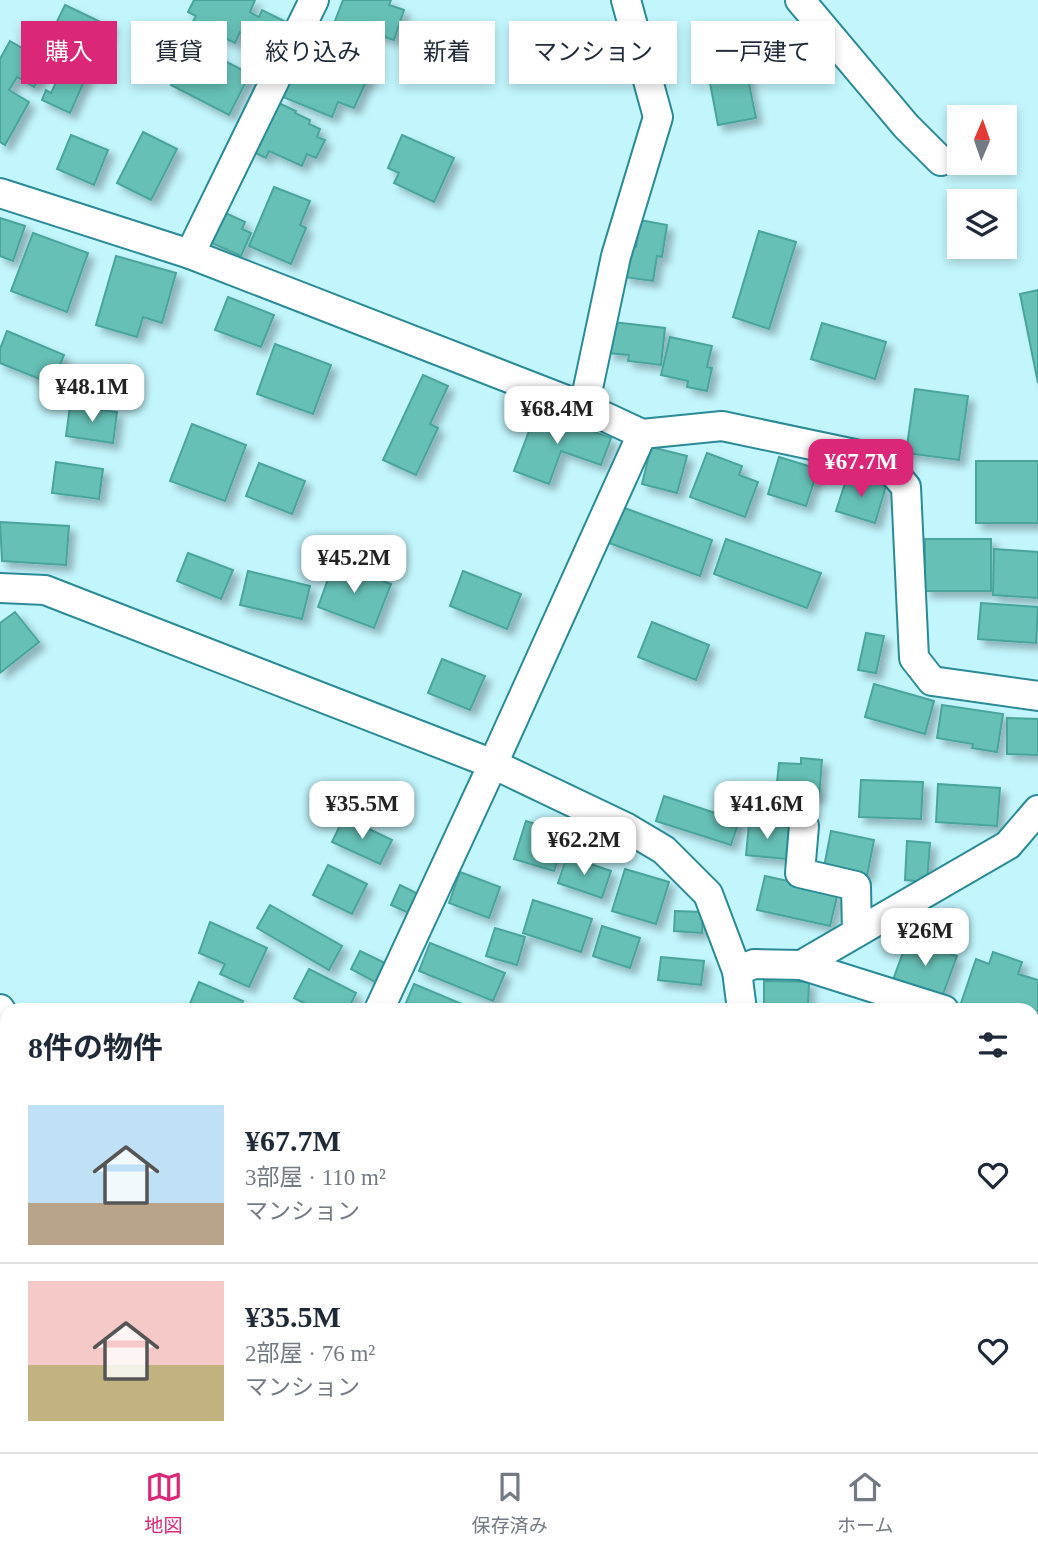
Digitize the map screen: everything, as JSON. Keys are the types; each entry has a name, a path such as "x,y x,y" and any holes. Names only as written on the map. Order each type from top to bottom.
{"street":[{"path":"190,254 314,0"},
{"path":"584,407 616,256 658,117 626,0"},
{"path":"800,0 906,126 940,160"},
{"path":"0,193 190,254 584,407 642,435 722,426 883,460 905,486 914,658 932,681 1038,696"},
{"path":"382,1003 642,435"},
{"path":"0,588 45,590 493,764 627,828 664,850 708,894 737,971 741,1003"},
{"path":"801,965 1008,845 1038,810"},
{"path":"804,826 800,873 856,886 857,932"},
{"path":"737,971 754,964 801,965 922,1003"}],"building":[{"path":"194,0 255,0 250,12 259,17 262,10 284,21 241,21 241,32 235,43 227,39 227,21 193,21 196,16 188,12"},
{"path":"343,0 391,0 389,5 404,10 394,40 385,37 385,21 335,21"},
{"path":"65,5 99,21 57,21"},
{"path":"10,41 21,47 21,79 17,77 9,90 29,102 5,145 0,142 0,59"},
{"path":"227,62 241,69 241,84 245,84 229,115 171,85 227,84"},
{"path":"55,84 83,84 70,113 42,100 46,90 51,93"},
{"path":"289,84 365,84 354,108 338,102 332,117 283,97"},
{"path":"710,84 749,84 756,118 718,125"},
{"path":"272,100 296,111 295,113 310,120 309,124 320,129 317,137 325,140 316,158 307,154 302,166 269,151 266,158 249,150"},
{"path":"143,132 177,149 151,200 117,183"},
{"path":"71,135 108,150 94,185 57,169"},
{"path":"402,135 454,158 434,202 394,183 399,173 388,168"},
{"path":"274,187 310,201 300,225 306,228 291,264 249,246"},
{"path":"217,209 245,222 242,229 251,233 241,256 203,239"},
{"path":"0,218 25,226 13,261 0,256"},
{"path":"640,220 667,225 662,257 657,256 653,281 624,277 628,246 636,247"},
{"path":"759,231 796,242 769,329 733,317"},
{"path":"33,233 88,253 67,312 11,291"},
{"path":"116,256 176,273 162,323 143,317 137,337 96,325"},
{"path":"1038,290 1038,383 1020,294"},
{"path":"228,297 274,315 261,347 215,330"},
{"path":"612,322 665,328 661,365 628,361 629,355 608,353"},
{"path":"822,323 886,342 875,379 811,359"},
{"path":"7,331 64,355 52,384 0,363 0,349"},
{"path":"670,337 712,346 707,367 712,368 707,391 687,387 688,381 661,375"},
{"path":"275,344 331,365 313,414 257,394"},
{"path":"423,375 448,386 430,424 438,428 416,475 383,460"},
{"path":"915,389 968,396 959,460 906,453"},
{"path":"70,406 117,412 113,443 66,436"},
{"path":"537,410 611,438 601,465 561,451 549,484 514,471"},
{"path":"192,424 246,445 225,501 170,481"},
{"path":"651,447 687,456 677,493 642,484"},
{"path":"707,453 742,466 739,475 758,482 745,517 690,497"},
{"path":"779,457 818,469 806,506 768,494"},
{"path":"976,461 1038,461 1038,523 976,523"},
{"path":"56,462 103,469 99,499 52,493"},
{"path":"259,463 305,481 292,514 246,496"},
{"path":"848,474 886,486 875,523 836,511"},
{"path":"619,506 712,540 700,576 606,542"},
{"path":"0,522 69,526 66,565 2,561"},
{"path":"726,539 821,573 807,608 714,574"},
{"path":"925,539 991,539 991,591 925,591"},
{"path":"994,549 1038,552 1038,598 993,595"},
{"path":"188,553 233,570 221,599 177,581"},
{"path":"334,563 391,584 374,628 318,607"},
{"path":"248,571 310,586 302,619 240,605"},
{"path":"463,571 521,594 507,629 450,606"},
{"path":"981,603 1038,607 1036,643 978,639"},
{"path":"15,612 39,642 0,673 0,623"},
{"path":"652,622 709,645 696,680 638,657"},
{"path":"866,633 884,636 876,673 858,670"},
{"path":"442,659 485,676 470,710 428,693"},
{"path":"874,684 934,701 925,734 865,717"},
{"path":"942,705 1003,714 997,752 972,748 973,744 937,738"},
{"path":"1007,718 1038,719 1038,755 1007,754"},
{"path":"801,758 822,760 819,797 776,793 779,763 801,764"},
{"path":"861,780 923,782 921,819 859,817"},
{"path":"938,784 1000,788 997,826 936,822"},
{"path":"664,796 739,821 731,845 656,821"},
{"path":"344,817 392,840 380,864 332,842"},
{"path":"526,821 566,834 554,871 514,859"},
{"path":"749,823 789,827 786,859 746,855"},
{"path":"831,831 874,840 867,876 824,867"},
{"path":"907,841 930,843 927,882 905,880"},
{"path":"567,856 611,871 602,898 558,883"},
{"path":"328,865 367,884 352,914 313,895"},
{"path":"625,869 669,882 656,924 612,911"},
{"path":"460,872 500,887 489,918 449,903"},
{"path":"765,876 838,892 830,926 757,910"},
{"path":"400,885 420,895 411,914 391,905"},
{"path":"533,900 592,919 581,952 523,933"},
{"path":"270,905 342,946 329,970 257,928"},
{"path":"675,911 703,912 702,933 674,931"},
{"path":"210,922 267,948 249,987 220,974 225,964 199,953"},
{"path":"602,926 640,938 630,968 593,956"},
{"path":"495,928 525,937 517,965 486,956"},
{"path":"908,939 957,956 942,997 893,980"},
{"path":"430,943 505,973 493,1001 419,971"},
{"path":"360,951 387,964 377,983 351,969"},
{"path":"993,952 1022,962 1018,974 1038,980 1038,1003 961,1003 976,959 989,964"},
{"path":"661,957 704,961 701,985 658,980"},
{"path":"309,969 356,993 351,1003 304,1003 294,998"},
{"path":"764,981 809,982 808,1003 764,1003"},
{"path":"199,982 243,1001 242,1003 190,1003"},
{"path":"414,984 459,1003 406,1003"}]}
